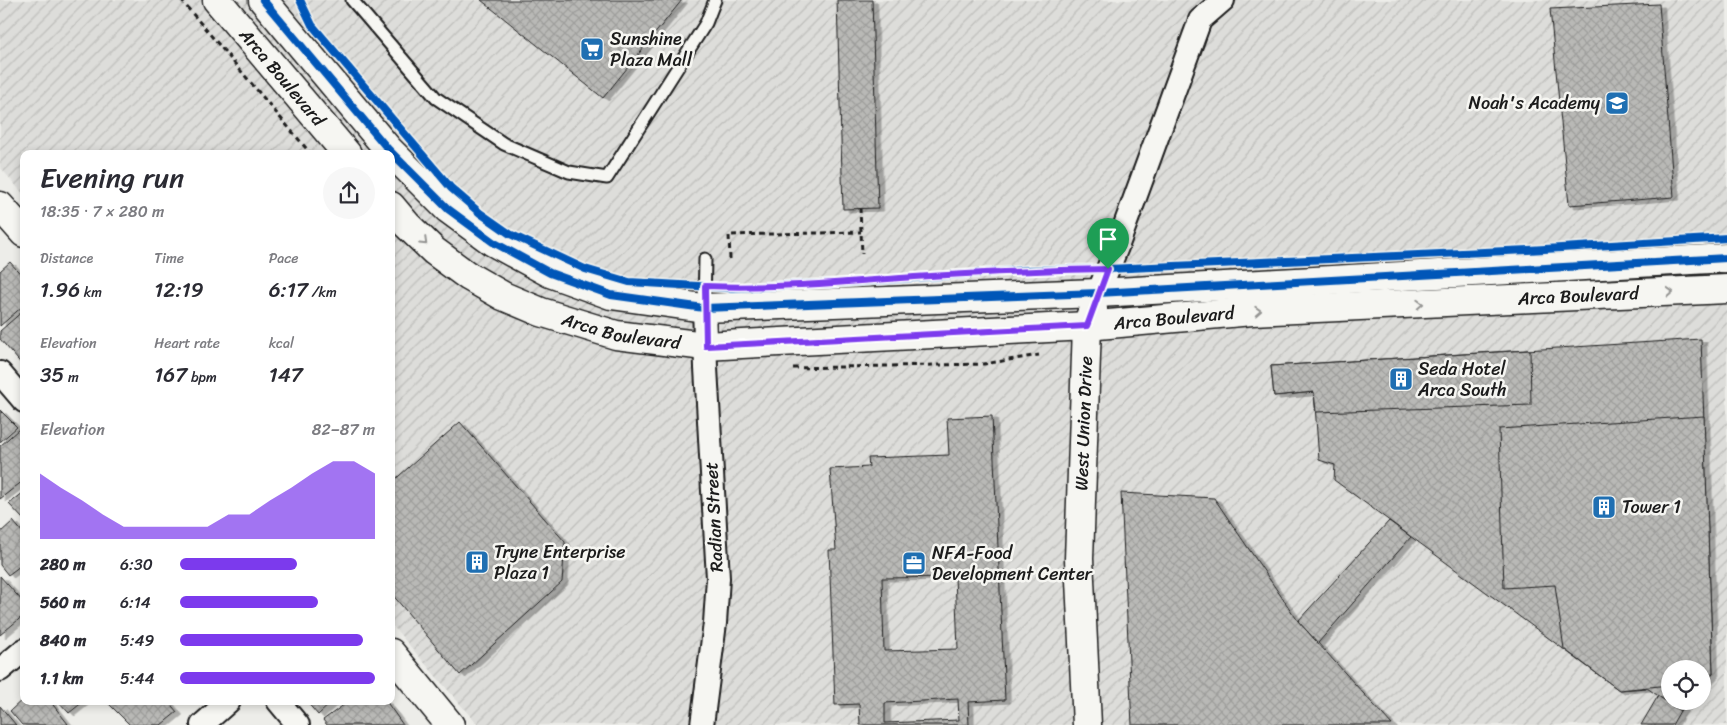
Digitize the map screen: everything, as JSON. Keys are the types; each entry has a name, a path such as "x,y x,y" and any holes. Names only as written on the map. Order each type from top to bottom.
{"street":[{"name":"Arca Boulevard","path":"217,0 344,150"},
{"name":"Arca Boulevard","path":"263,0 389,150"},
{"name":"West Union Drive","path":"1087,725 1079,559 1087,326 1098,293 1118,247 1200,20 1223,0"},
{"name":"Arca Boulevard","path":"395,156 448,209 493,242 550,273 611,295 704,308 1098,293 1727,258"},
{"path":"0,206 20,228"},
{"name":"Arca Boulevard","path":"395,211 434,251 468,276 504,296 541,312 616,335 706,346 1087,326 1252,312 1727,289"},
{"name":"Radian Street","path":"702,725 715,624 718,578 704,308"},
{"path":"0,373 20,396"},
{"path":"0,670 20,653"},
{"path":"395,658 450,725"},
{"path":"202,725 224,705"},
{"path":"281,705 298,725"}],"lane":[{"path":"352,0 436,98 504,144 569,172 607,178 706,23 715,0"},
{"path":"704,308 705,259"}],"path":[{"path":"181,0 308,150"},
{"path":"860,208 862,254"},
{"path":"730,259 729,235 861,232"},
{"path":"785,368 984,364 1043,354"}],"shaded area":[{"path":"0,0 1727,0 1727,725 478,725 395,629 395,150 20,150 20,190 0,167"}],"building":[{"name":"Sunshine Plaza Mall","path":"481,0 682,0 603,98"},
{"path":"837,0 872,0 878,208 843,209"},
{"path":"1659,4 1674,197 1569,205 1550,9"},
{"path":"10,262 20,273 20,308 0,326 0,271"},
{"path":"20,314 20,362 0,339 0,331"},
{"path":"1701,339 1713,674 1711,676 1711,660 1661,660 1661,698 1647,688 1619,690 1334,480 1335,465 1319,460 1314,392 1274,396 1271,366"},
{"name":"Seda Hotel Arca South","path":"1530,350 1531,405 1316,412 1314,392 1274,396 1271,366"},
{"path":"0,410 17,427 0,442"},
{"name":"NFA-Food Development Center","path":"992,416 1005,700 968,702 969,725 860,725 859,704 835,705 829,550 836,550 830,469 869,467 868,458 949,455 947,418","holes":["955,577 958,649 884,651 882,578","958,699 959,720 885,723 885,703"]},
{"name":"Tower 1","path":"1704,416 1713,674 1711,674 1711,660 1661,660 1661,686 1619,690 1564,649 1555,585 1504,588 1499,429"},
{"name":"Tryne Enterprise Plaza 1","path":"460,422 565,542 562,582 460,675 395,598 395,479"},
{"path":"19,429 20,483 0,499 0,446"},
{"path":"1121,493 1214,498 1298,621 1392,725 1132,725"},
{"path":"20,495 20,516 9,504"},
{"path":"13,521 20,529 20,566 8,575 0,565 0,533"},
{"path":"1389,521 1411,537 1318,643 1298,621"},
{"path":"0,576 20,598 20,618 0,635"},
{"path":"1658,696 1661,698 1661,710 1680,711 1672,725 1641,725"},
{"path":"20,702 20,705 53,705 68,724 22,725 10,711"},
{"path":"62,705 79,705 69,713"},
{"path":"110,705 171,705 177,712 161,725 130,725"},
{"path":"309,705 329,705 318,715"},
{"path":"344,705 389,705 403,725 327,725 323,720"},
{"path":"0,706 16,725 0,725"}],"cycle path":[{"path":"263,0 389,150"},
{"path":"300,0 312,25 451,188 480,213 510,234 585,269 629,282 732,288 839,283 1027,270 1108,269 1528,250 1727,238"},
{"path":"395,156 448,209 493,242 550,273 611,295 704,308 1098,293 1727,258"}],"place":[{"name":"Sunshine Plaza Mall","path":"592,49"},
{"name":"Noah's Academy","path":"1617,103"},
{"name":"Seda Hotel Arca South","path":"1401,379"},
{"name":"Tower 1","path":"1604,507"},
{"name":"Tryne Enterprise Plaza 1","path":"477,562"},
{"name":"NFA-Food Development Center","path":"914,563"}],"route":[{"path":"1108,269 1087,326 706,346 705,286 732,288 1027,270 1108,269"}]}
